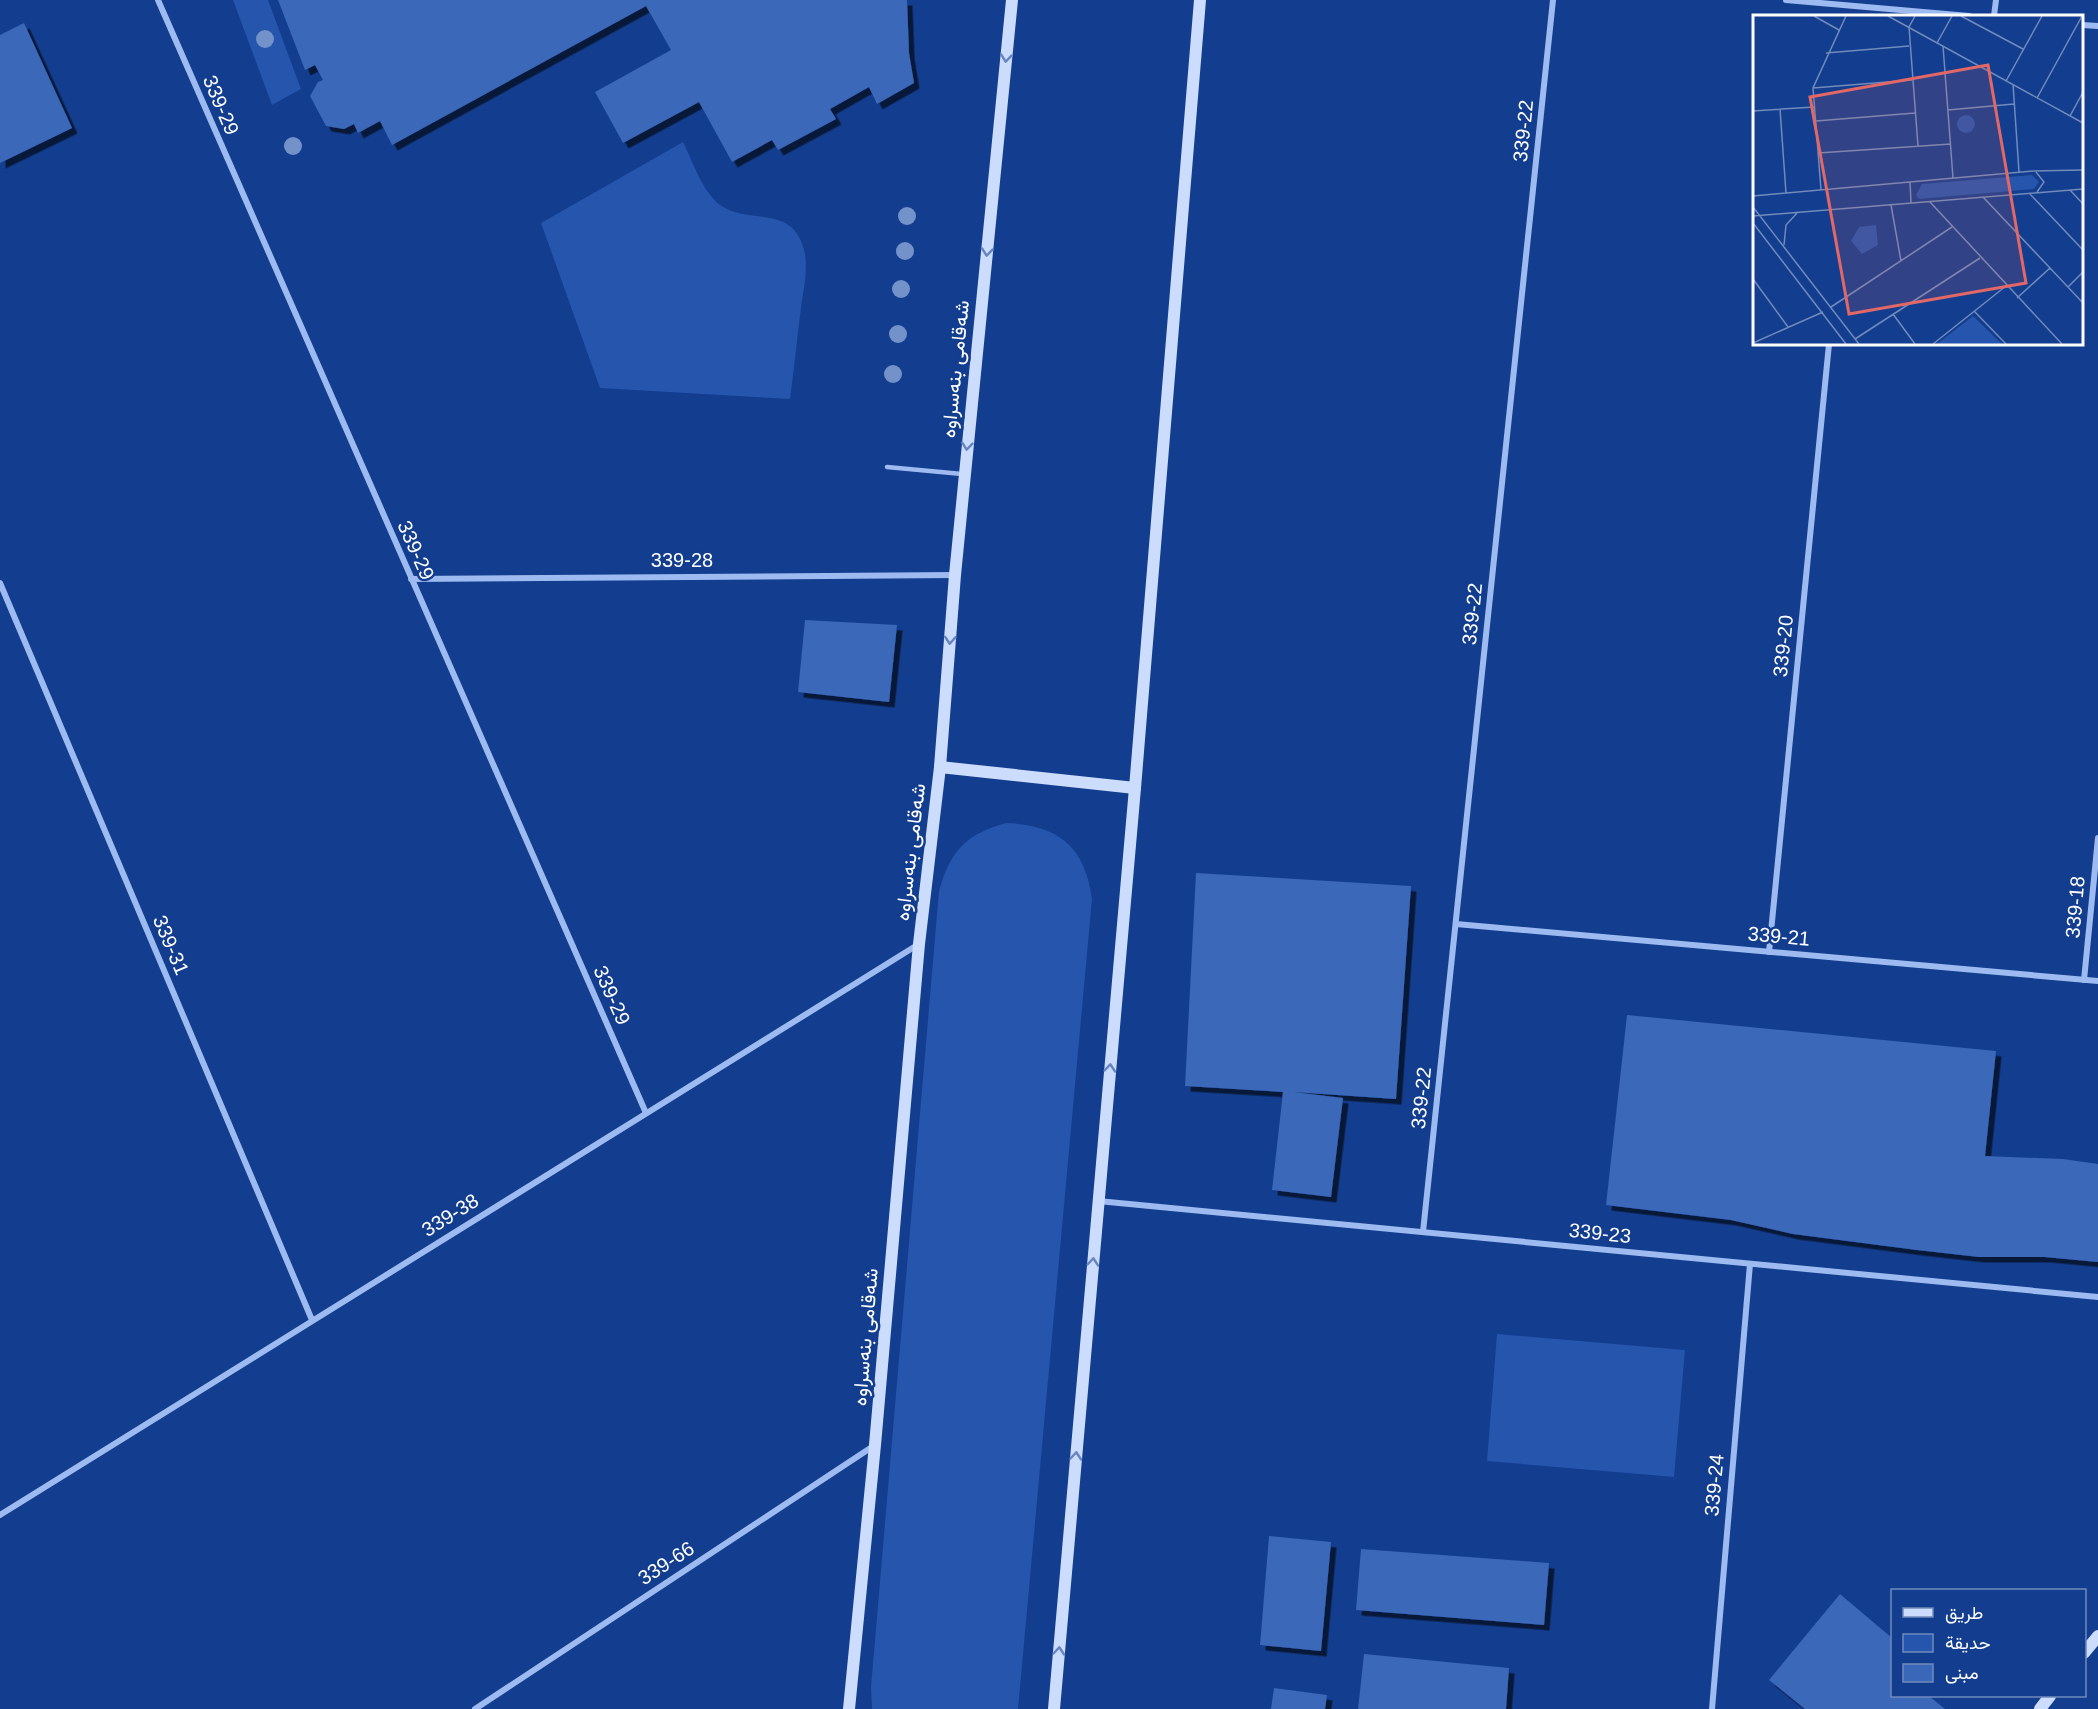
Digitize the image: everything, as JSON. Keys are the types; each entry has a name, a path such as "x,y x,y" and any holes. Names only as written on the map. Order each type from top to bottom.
{"main road":[{"name":"شەقامی بنەسراوە","path":"849,1709 875,1445 919,944 940,767 964,474 1012,0"},
{"path":"1054,1709 1135,788 1200,0"},
{"path":"940,767 1135,788"},
{"path":"2086,1652 2098,1636"}],"street":[{"name":"339-29","path":"158,0 646,1113"},
{"name":"339-22","path":"1423,1232 1553,0"},
{"path":"1786,0 1957,15"},
{"path":"1994,15 1996,0"},
{"path":"1862,7 1862,15"},
{"path":"2083,25 2098,27"},
{"name":"339-20","path":"1769,952 1829,345"},
{"name":"339-28","path":"411,579 955,575"},
{"name":"339-31","path":"0,584 312,1320"},
{"name":"339-18","path":"2084,980 2098,838"},
{"name":"339-21","path":"1456,924 2098,981"},
{"name":"339-38","path":"0,1515 919,944"},
{"name":"339-23","path":"1098,1201 2098,1297"},
{"name":"339-24","path":"1712,1709 1750,1264"},
{"name":"339-66","path":"475,1709 875,1445"}],"lane":[{"path":"887,467 964,474"}],"green space":[{"path":"233,0 268,0 301,89 272,105"},
{"path":"683,142 703,184 720,205 732,211 781,221 792,227 800,238 805,254 806,275 790,399 600,388 541,223"},
{"path":"1006,823 1041,828 1066,842 1083,865 1092,899 1018,1709 872,1709 871,1687 939,891 948,865 962,846 980,833"},
{"path":"1497,1334 1685,1350 1674,1477 1487,1461"}],"building":[{"path":"278,0 907,0 909,53 914,83 877,104 869,87 830,109 836,119 778,150 772,140 732,162 699,102 623,143 595,92 671,50 646,6 392,145 380,121 358,133 354,124 344,129 326,126 310,96 318,82 323,80 315,65 305,70"},
{"path":"24,23 72,128 0,163 0,35"},
{"path":"805,620 897,625 889,702 798,692"},
{"path":"1196,873 1411,886 1396,1099 1293,1092 1343,1098 1331,1197 1272,1190 1283,1092 1185,1086"},
{"path":"1627,1015 1996,1051 1985,1156 2063,1159 2098,1164 2098,1262 2045,1257 1979,1257 1917,1250 1793,1234 1731,1220 1606,1205"},
{"path":"1269,1536 1331,1542 1321,1651 1260,1645"},
{"path":"1361,1549 1549,1563 1544,1625 1356,1610"},
{"path":"1840,1594 1891,1637 1891,1697 1930,1697 1945,1709 1805,1709 1769,1680"},
{"path":"1364,1654 1509,1668 1506,1709 1358,1709"},
{"path":"1274,1688 1327,1695 1325,1709 1271,1709"}]}
